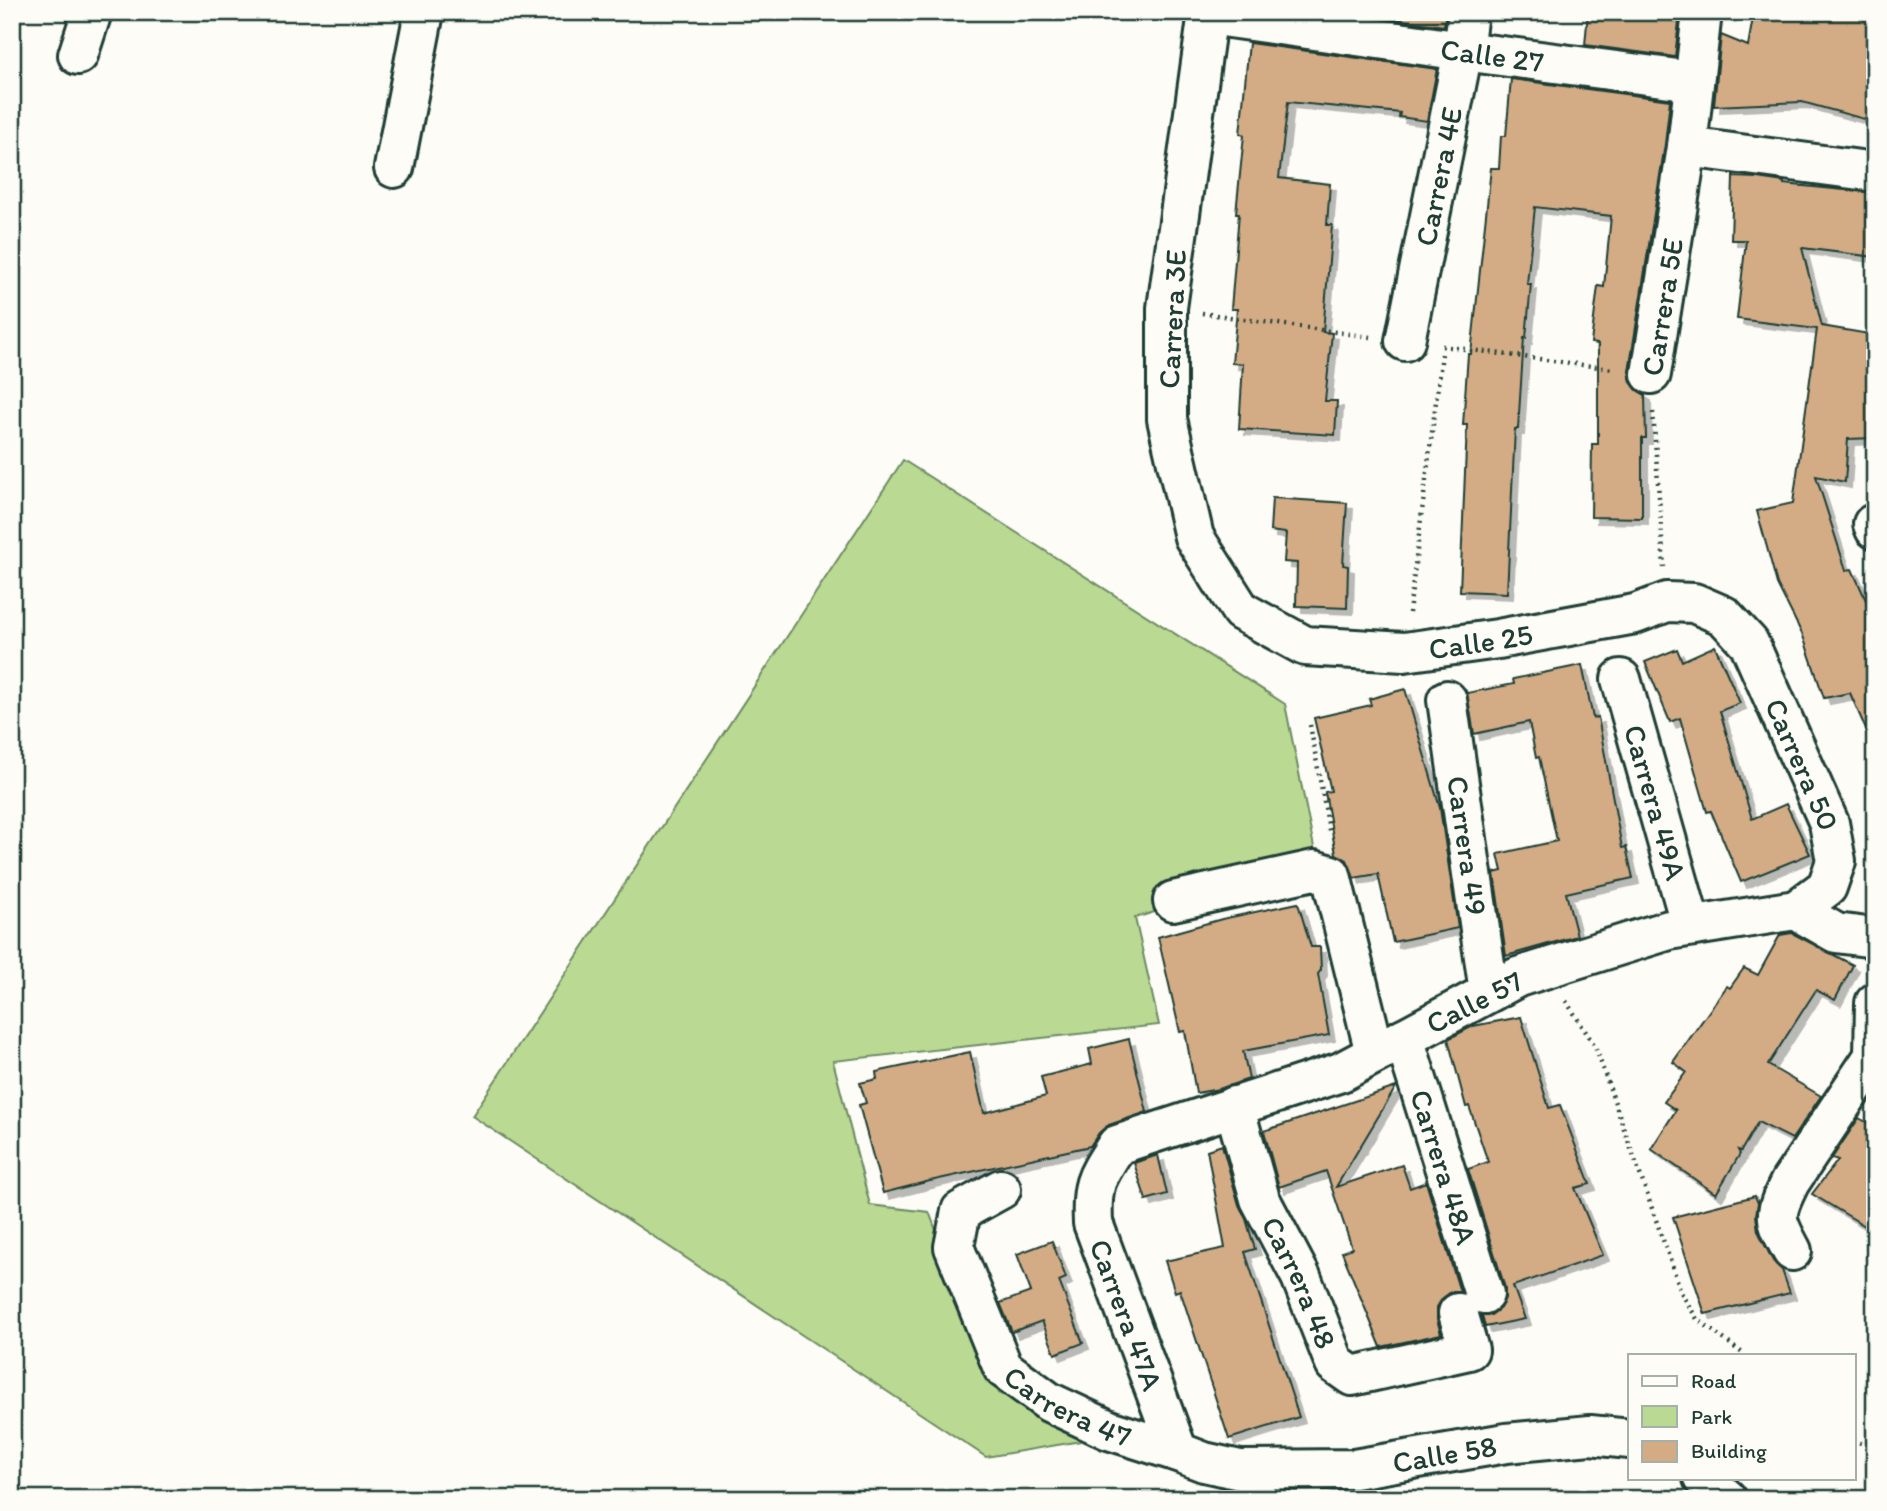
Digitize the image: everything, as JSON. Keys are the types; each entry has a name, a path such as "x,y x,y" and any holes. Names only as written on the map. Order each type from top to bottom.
{"street":[{"path":"78,55 92,12"},
{"path":"394,168 424,12"},
{"name":"Carrera 4E","path":"1405,341 1463,51 1468,12"},
{"name":"Carrera 5E","path":"1651,374 1687,146 1702,12"},
{"name":"Calle 27","path":"1208,13 1463,51 1693,81"},
{"name":"Carrera 3E","path":"1208,13 1167,308 1167,419 1195,537 1241,611"},
{"path":"1687,146 1875,172"},
{"path":"1875,524 1875,529"},
{"name":"Calle 25","path":"1241,611 1305,646 1404,652 1498,639 1635,614 1667,602 1693,603 1724,615"},
{"name":"Carrera 50","path":"1724,615 1749,643 1829,823 1836,861 1827,887 1796,910"},
{"name":"Carrera 49A","path":"1621,679 1691,926"},
{"name":"Carrera 49","path":"1447,700 1489,992"},
{"path":"1173,901 1314,870 1331,875"},
{"name":"Carrera 48A","path":"1331,875 1471,1303 1469,1350"},
{"path":"1796,910 1836,933 1875,939"},
{"name":"Calle 57","path":"1097,1176 1117,1145 1341,1072 1518,977 1669,930 1796,910"},
{"path":"1792,1251 1777,1223 1779,1204 1790,1182 1874,1057 1875,1003"},
{"name":"Carrera 48","path":"1234,1107 1260,1199 1301,1277 1335,1364 1352,1376 1469,1350"},
{"name":"Carrera 47A","path":"1097,1176 1092,1196 1093,1223 1178,1452"},
{"name":"Carrera 47","path":"1001,1189 961,1211 954,1247 1003,1368 1049,1402 1109,1430 1178,1452"},
{"name":"Calle 58","path":"1178,1452 1204,1462 1240,1470 1354,1469 1506,1443 1590,1435 1628,1439"},
{"path":"1705,1480 1727,1499"}],"path":[{"path":"1404,652 1443,346"},
{"name":"Carrera 5E","path":"1651,374 1667,602"},
{"path":"1310,725 1330,832 1331,875"},
{"path":"1545,968 1595,1046 1682,1294 1697,1319 1744,1354"},
{"path":"1856,1440 1874,1453"}],"green space":[{"path":"903,460 1285,704 1317,862 1135,918 1159,1025 833,1061 870,1205 929,1212 999,1393 1093,1439 986,1457 472,1116"}],"building":[{"path":"1345,12 1446,12 1444,26"},
{"path":"1588,12 1680,12 1675,57 1585,45"},
{"path":"1754,12 1875,12 1875,122 1802,102 1714,106 1721,35 1748,46"},
{"path":"1249,43 1437,69 1427,121 1399,117 1400,113 1288,102 1279,178 1330,184 1327,225 1332,225 1323,332 1332,333 1325,401 1337,401 1335,435 1239,429 1243,364 1232,363 1237,309 1231,309 1239,213 1236,213 1244,135 1240,134"},
{"path":"1511,79 1670,100 1629,371 1631,382 1645,395 1642,518 1591,517 1592,444 1598,444 1598,344 1591,343 1598,286 1604,287 1611,216 1535,207 1518,429 1515,429 1507,593 1460,591 1467,425 1463,425 1468,354 1471,354 1491,168 1499,168 1501,136 1506,136"},
{"path":"1733,177 1875,193 1875,257 1802,248 1822,326 1875,335 1875,438 1848,439 1845,482 1816,476 1846,570 1852,569 1875,620 1875,750 1850,693 1824,698 1803,636 1777,584 1757,511 1793,503 1817,329 1737,319 1746,240 1731,240"},
{"path":"1272,498 1347,503 1343,565 1348,566 1347,608 1296,606 1297,563 1284,562 1286,533 1270,531"},
{"path":"1715,646 1740,703 1720,711 1752,819 1786,804 1810,854 1741,882 1711,811 1707,812 1680,718 1670,722 1645,662 1677,649 1682,661"},
{"path":"1582,665 1593,718 1598,717 1622,848 1626,847 1633,878 1566,893 1577,936 1506,956 1494,873 1502,871 1498,854 1557,841 1529,722 1474,734 1467,693 1514,684 1513,679"},
{"path":"1405,689 1440,808 1458,928 1393,942 1378,874 1354,878 1347,860 1336,854 1325,792 1331,791 1314,718 1371,705 1369,699"},
{"path":"1298,903 1311,947 1320,947 1321,970 1318,974 1329,1035 1243,1051 1249,1079 1196,1093 1185,1031 1180,1032 1158,937 1222,919"},
{"path":"1792,933 1853,965 1835,1000 1816,990 1768,1065 1821,1096 1792,1139 1758,1122 1741,1151 1738,1150 1740,1154 1716,1194 1651,1149 1676,1110 1664,1102 1686,1072 1673,1062 1727,986 1730,988 1744,968 1758,975 1780,935"},
{"path":"1521,1017 1549,1108 1560,1105 1590,1184 1575,1188 1603,1255 1513,1286 1525,1319 1485,1327 1482,1315 1491,1315 1500,1308 1505,1298 1505,1288 1468,1169 1488,1162 1469,1106 1466,1107 1448,1039 1473,1026"},
{"path":"1129,1039 1147,1112 1109,1125 1090,1146 883,1193 859,1105 866,1103 860,1083 877,1079 876,1072 970,1052 984,1113 1046,1096 1041,1077 1092,1064 1089,1049"},
{"path":"1396,1087 1336,1187 1402,1165 1410,1188 1426,1182 1460,1292 1451,1292 1437,1307 1441,1334 1381,1347 1342,1252 1352,1248 1326,1171 1279,1187 1264,1131"},
{"path":"1859,1118 1875,1127 1875,1232 1812,1194 1838,1160 1832,1158"},
{"path":"1222,1145 1255,1249 1245,1252 1299,1417 1229,1439 1180,1290 1175,1292 1165,1261 1225,1248 1207,1150"},
{"path":"1158,1155 1167,1194 1146,1200 1134,1163"},
{"path":"1755,1196 1758,1203 1758,1231 1773,1261 1782,1270 1790,1293 1705,1314 1673,1217"},
{"path":"1052,1241 1066,1278 1059,1281 1083,1343 1055,1354 1042,1321 1012,1332 1000,1303 1031,1292 1017,1254"}]}
